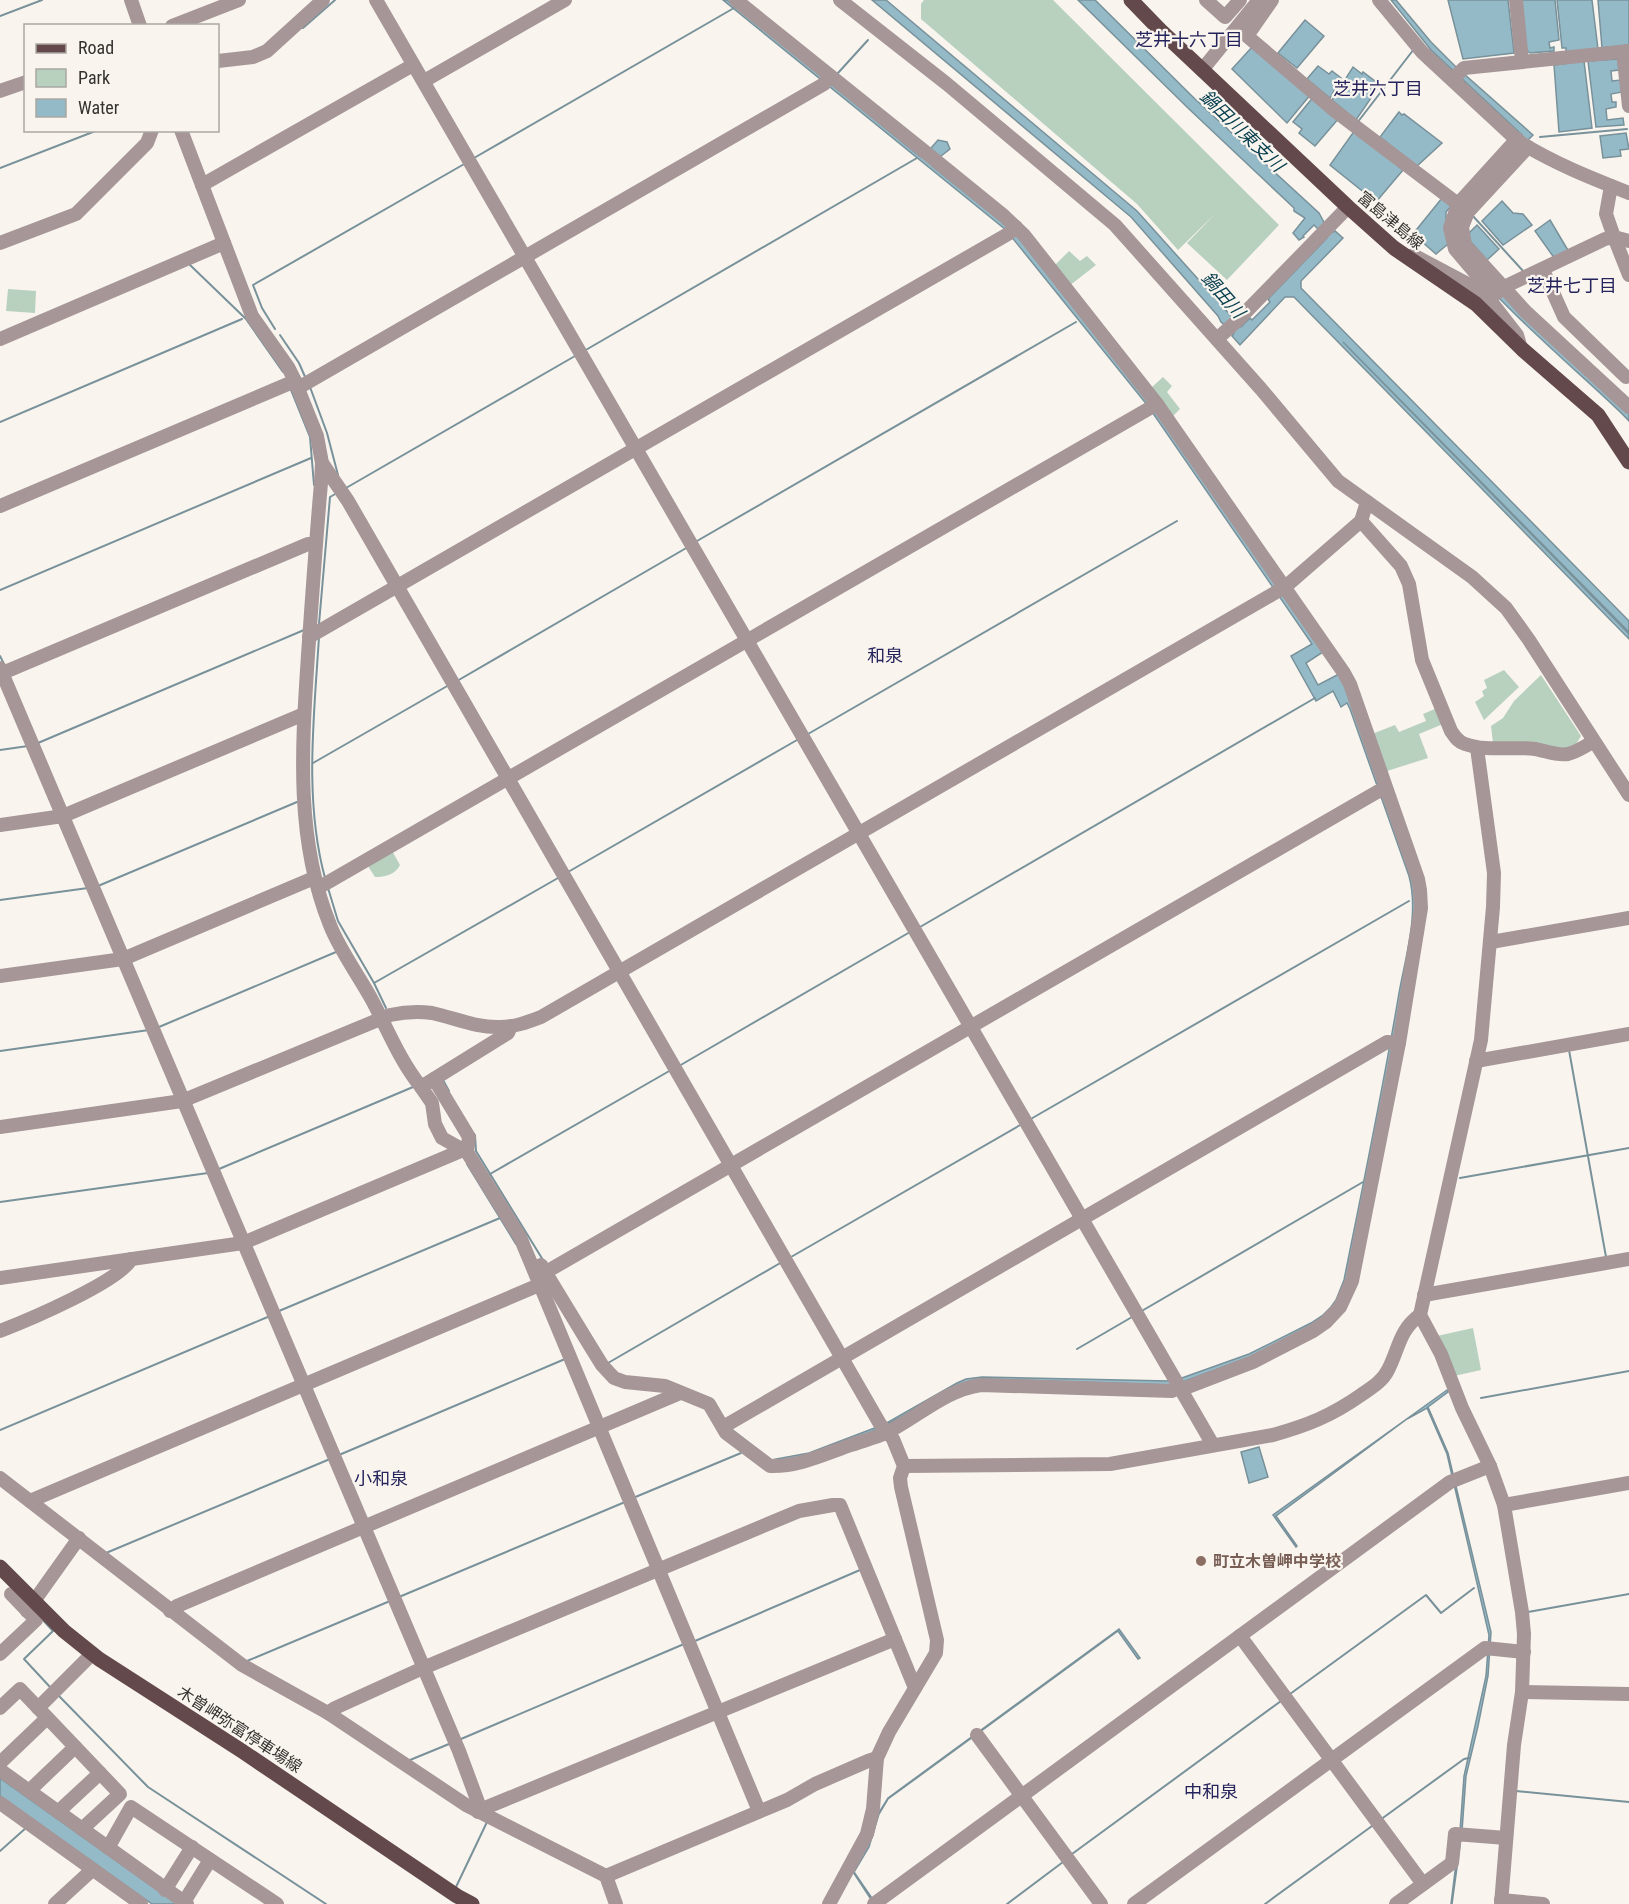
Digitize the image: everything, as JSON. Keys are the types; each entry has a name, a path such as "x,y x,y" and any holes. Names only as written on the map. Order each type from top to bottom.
{"main road":[{"name":"富島津島線","path":"1131,0 1202,70 1394,248 1476,304 1522,349 1598,415 1629,462"},
{"name":"木曽岬弥富停車場線","path":"0,1567 15,1591 92,1654 242,1751 454,1900 472,1904"}],"street":[{"path":"131,0 139,24"},
{"path":"177,24 238,0"},
{"path":"219,61 261,54 323,0"},
{"path":"376,0 1213,1445"},
{"path":"424,81 566,0"},
{"path":"182,132 252,316 288,368 317,436 322,463 302,752 305,824 316,883 330,926 373,1002 405,1067 432,1103 435,1124 442,1138 462,1151 520,1237 529,1246 588,1344 609,1374 619,1381 665,1386 709,1404 726,1433 767,1465 778,1466 804,1461 883,1429 961,1389 981,1385 1172,1391 1177,1386 1253,1362 1313,1331 1334,1315 1345,1299 1352,1281 1421,901 1418,879 1382,790 1350,684 1281,590 1106,336 1012,230 933,158 827,80 736,0"},
{"path":"1206,0 1225,16 1240,0"},
{"path":"1202,70 1258,0"},
{"path":"1272,0 1247,36 1335,111 1458,204"},
{"path":"1379,0 1422,52 1458,74 1521,142 1562,164 1629,193"},
{"path":"1516,0 1522,61"},
{"path":"847,2 1122,232 1222,335 1338,481 1472,577 1506,608 1629,795"},
{"path":"1458,74 1522,61 1626,52 1629,106"},
{"path":"202,185 414,64"},
{"path":"0,506 296,384 525,256 827,80"},
{"path":"0,91 24,83"},
{"path":"0,243 76,214 147,143 151,132"},
{"path":"1521,142 1458,204 1451,220 1452,242 1462,258 1495,294 1526,312 1629,407"},
{"path":"1521,142 1468,212 1462,227 1465,245 1495,294 1522,349"},
{"path":"1611,186 1606,214 1629,275"},
{"path":"1222,335 1348,207"},
{"path":"309,637 1012,230"},
{"path":"1394,248 1417,256 1477,290 1495,294 1605,239 1614,237 1629,241"},
{"path":"0,339 224,243"},
{"path":"1542,270 1564,317 1626,377"},
{"path":"0,976 123,959 316,883 507,779 1153,406"},
{"path":"322,463 348,501 883,1429 893,1439 904,1466 900,1478 901,1487 937,1640 934,1658 889,1732 878,1758 873,1809 867,1834 829,1904"},
{"path":"0,1127 182,1101 380,1018 400,1013 431,1013 489,1027 511,1026 541,1017 1281,590 1361,522 1367,502"},
{"path":"1361,522 1401,566 1409,584 1422,660 1451,731 1461,743 1477,748 1533,749 1559,754 1573,752 1593,742"},
{"path":"316,544 308,544 1,672 182,1101 366,1526 481,1809"},
{"path":"0,825 63,816 304,714"},
{"path":"904,1466 1110,1464 1273,1435 1331,1415 1384,1376 1400,1338 1420,1315 1481,1040 1491,942 1494,873 1477,748"},
{"path":"546,1272 1382,790"},
{"path":"1491,942 1629,918"},
{"path":"421,1087 508,1033 511,1026"},
{"path":"1476,1061 1629,1034"},
{"path":"723,1427 1081,1219 1394,1043"},
{"path":"0,1278 243,1243 462,1151 469,1137 434,1079"},
{"path":"520,1237 758,1808"},
{"path":"0,1331 34,1318 118,1274 131,1259"},
{"path":"1424,1295 1629,1259"},
{"path":"33,1500 539,1285"},
{"path":"1420,1315 1441,1354 1462,1408 1490,1466 1504,1505 1522,1612 1524,1652 1501,1902 1543,1904"},
{"path":"173,1609 680,1393"},
{"path":"875,1903 1452,1480 1490,1466"},
{"path":"0,1478 33,1500 79,1539 173,1609 242,1665 331,1711 481,1809 610,1874"},
{"path":"1504,1505 1629,1483"},
{"path":"331,1711 425,1667 799,1511 833,1504 840,1505 892,1640 915,1688"},
{"path":"0,1654 36,1620 31,1606 79,1539"},
{"path":"0,1605 15,1591"},
{"path":"1240,1636 1423,1884"},
{"path":"481,1809 892,1640"},
{"path":"1134,1904 1331,1760 1489,1649 1524,1652"},
{"path":"0,1763 92,1654"},
{"path":"0,1708 20,1689 120,1794 82,1829"},
{"path":"1521,1692 1629,1694"},
{"path":"977,1735 1101,1904"},
{"path":"29,1791 75,1747"},
{"path":"610,1874 758,1808 787,1800 815,1784 878,1758"},
{"path":"0,1770 185,1903 210,1860"},
{"path":"58,1812 100,1773"},
{"path":"0,1803 141,1904"},
{"path":"108,1848 131,1807 277,1904"},
{"path":"1396,1904 1452,1863 1455,1834 1506,1838"},
{"path":"165,1890 192,1848"},
{"path":"55,1904 92,1870"},
{"path":"610,1874 616,1904"}],"green space":[{"path":"924,0 1053,0 1279,225 1227,280 1187,243 1216,213 1178,250 1137,204 921,19 921,4"},
{"path":"1069,251 1080,261 1087,256 1096,265 1069,286 1054,266"},
{"path":"8,289 36,291 35,313 6,311"},
{"path":"1163,377 1172,386 1167,392 1180,409 1173,416 1151,388"},
{"path":"1504,670 1519,687 1484,720 1475,702 1484,696 1482,691 1487,688 1484,680"},
{"path":"1541,675 1581,736 1575,746 1568,750 1493,743 1491,726 1503,718 1514,701"},
{"path":"1437,708 1443,724 1419,734 1428,758 1384,772 1372,734 1395,725 1399,732 1426,721 1423,714"},
{"path":"391,849 400,865 389,875 375,877 366,863"},
{"path":"1473,1328 1481,1370 1454,1376 1437,1336"}],"water":[{"path":"723,0 727,0 921,157 927,158 931,153 931,148 938,140 947,142 950,149 932,163 932,166 1013,231 1151,404 1323,652 1306,663 1318,685 1339,674 1347,685 1413,883 1416,908 1384,1097 1347,1281 1333,1308 1313,1325 1250,1357 1180,1383 1170,1385 973,1380 955,1386 899,1418 862,1436 820,1452 782,1461 768,1461 728,1429 730,1428 771,1460 809,1453 885,1424 966,1379 982,1377 1169,1381 1249,1354 1323,1315 1336,1300 1344,1280 1408,949 1413,905 1409,876 1347,703 1341,707 1333,691 1316,701 1291,656 1312,644 1148,406 1006,230"},
{"path":"872,0 886,0 1137,211 1241,327 1250,318 1252,320 1270,302 1268,299 1327,238 1314,225 1299,240 1293,233 1305,218 1294,211 1294,208 1078,0 1095,0 1195,99 1319,213 1333,232 1335,231 1343,238 1301,281 1301,288 1629,621 1629,632 1343,342 1629,634 1629,639 1294,297 1285,297 1240,345 1232,336 1234,333 1221,322 1131,217"},
{"path":"1391,0 1396,0 1431,42 1454,65 1533,135 1506,162 1464,211 1459,226 1461,243 1465,251 1536,329 1629,413 1629,421 1497,296 1456,244 1452,226 1462,204 1479,182 1518,144 1522,135 1431,50"},
{"path":"1448,0 1508,0 1514,53 1463,59"},
{"path":"1521,0 1555,0 1559,40 1549,42 1550,48 1554,47 1554,51 1530,53 1525,49"},
{"path":"1557,0 1592,0 1598,49 1566,52 1566,48 1562,48"},
{"path":"1598,0 1629,0 1629,45 1602,48"},
{"path":"1305,20 1324,36 1297,68 1278,53"},
{"path":"1253,46 1311,94 1287,123 1232,69"},
{"path":"1618,59 1619,70 1611,71 1612,81 1621,80 1622,92 1611,94 1612,102 1616,102 1616,107 1606,109 1607,120 1623,118 1624,125 1596,127 1588,61"},
{"path":"1584,61 1592,128 1559,132 1554,65"},
{"path":"1318,66 1329,74 1332,71 1341,78 1330,98 1307,79"},
{"path":"1353,67 1380,85 1356,120 1332,100"},
{"path":"1314,96 1339,118 1315,146 1299,133 1302,129 1293,122"},
{"path":"1399,112 1442,143 1417,166 1380,137"},
{"path":"1355,130 1403,170 1376,202 1330,165"},
{"path":"1626,133 1629,149 1620,150 1621,156 1603,158 1600,136"},
{"path":"1442,198 1452,205 1446,212 1448,244 1436,254 1413,234"},
{"path":"1502,201 1513,213 1523,214 1532,225 1503,245 1482,221"},
{"path":"1550,220 1569,252 1555,259 1535,231"},
{"path":"1477,225 1499,249 1487,260 1470,241 1469,233"},
{"path":"1447,1390 1448,1392 1428,1407 1448,1453 1491,1632 1488,1676 1466,1776 1462,1831 1452,1904 1464,1776 1486,1676 1489,1635 1447,1454 1427,1408 1407,1419 1276,1516 1296,1547 1273,1515"},
{"path":"1259,1447 1268,1477 1249,1483 1241,1452"},
{"path":"1119,1629 1140,1658 1138,1659 1118,1631 888,1799 879,1814 869,1847 854,1872 876,1904 874,1904 853,1872 878,1814 888,1798"},
{"path":"0,1778 177,1904 152,1904 0,1796"}],"waterway":[{"path":"0,16 42,0"},
{"path":"303,28 335,0"},
{"path":"474,158 734,8"},
{"path":"838,73 868,40"},
{"path":"1357,123 1414,49"},
{"path":"1540,137 1627,129"},
{"path":"0,168 93,132"},
{"path":"584,351 917,158"},
{"path":"275,329 262,308 253,285 466,163"},
{"path":"1472,215 1524,272"},
{"path":"189,264 246,319 283,372"},
{"path":"0,422 242,319"},
{"path":"697,541 1076,322"},
{"path":"280,335 299,363 306,379"},
{"path":"346,488 575,356"},
{"path":"310,387 327,433 338,475"},
{"path":"291,390 310,437 314,485"},
{"path":"0,590 311,458"},
{"path":"319,624 330,497 337,493"},
{"path":"808,734 1177,521"},
{"path":"457,681 688,547"},
{"path":"38,743 304,630"},
{"path":"319,637 312,758 314,819 325,878"},
{"path":"0,656 4,664"},
{"path":"313,763 449,685"},
{"path":"920,927 1315,698"},
{"path":"568,872 797,740"},
{"path":"0,750 28,746"},
{"path":"98,886 297,802"},
{"path":"374,983 558,878"},
{"path":"0,900 88,888"},
{"path":"328,888 338,921 386,1008"},
{"path":"1029,1120 1409,901"},
{"path":"679,1066 910,932"},
{"path":"159,1027 336,952"},
{"path":"0,1051 149,1030"},
{"path":"1569,1050 1606,1257"},
{"path":"490,1174 671,1070"},
{"path":"443,1080 449,1091"},
{"path":"219,1169 413,1087"},
{"path":"791,1257 1022,1124"},
{"path":"475,1135 476,1151 543,1260"},
{"path":"1460,1178 1629,1148"},
{"path":"467,1164 516,1244"},
{"path":"0,1202 208,1173"},
{"path":"1140,1312 1363,1182"},
{"path":"279,1311 500,1218"},
{"path":"608,1363 782,1262"},
{"path":"0,1430 270,1316"},
{"path":"1077,1349 1132,1317"},
{"path":"339,1455 565,1359"},
{"path":"1481,1398 1629,1371"},
{"path":"633,1498 741,1453"},
{"path":"106,1553 330,1459"},
{"path":"399,1597 625,1502"},
{"path":"695,1641 860,1570"},
{"path":"1290,1694 1426,1595 1441,1613 1474,1588"},
{"path":"1528,1612 1629,1594"},
{"path":"247,1661 390,1601"},
{"path":"41,1618 53,1631 24,1659 50,1687"},
{"path":"461,1739 684,1644"},
{"path":"58,1695 148,1787 326,1904"},
{"path":"1072,1854 1281,1701"},
{"path":"410,1760 449,1744"},
{"path":"1380,1820 1464,1759 1469,1758"},
{"path":"1516,1791 1629,1802"},
{"path":"456,1887 487,1822"},
{"path":"1265,1904 1372,1826"},
{"path":"0,1851 27,1827"},
{"path":"1007,1904 1063,1862"}],"place":[{"name":"町立木曽岬中学校","path":"1201,1561"}],"district":[{"name":"芝井十六丁目","path":"1189,40"},
{"name":"芝井六丁目","path":"1378,89"},
{"name":"芝井七丁目","path":"1572,286"},
{"name":"和泉","path":"885,656"},
{"name":"小和泉","path":"381,1479"},
{"name":"中和泉","path":"1211,1792"}],"water label":[{"name":"鍋田川東支川","path":"1242,131"},
{"name":"鍋田川","path":"1223,295"}]}
